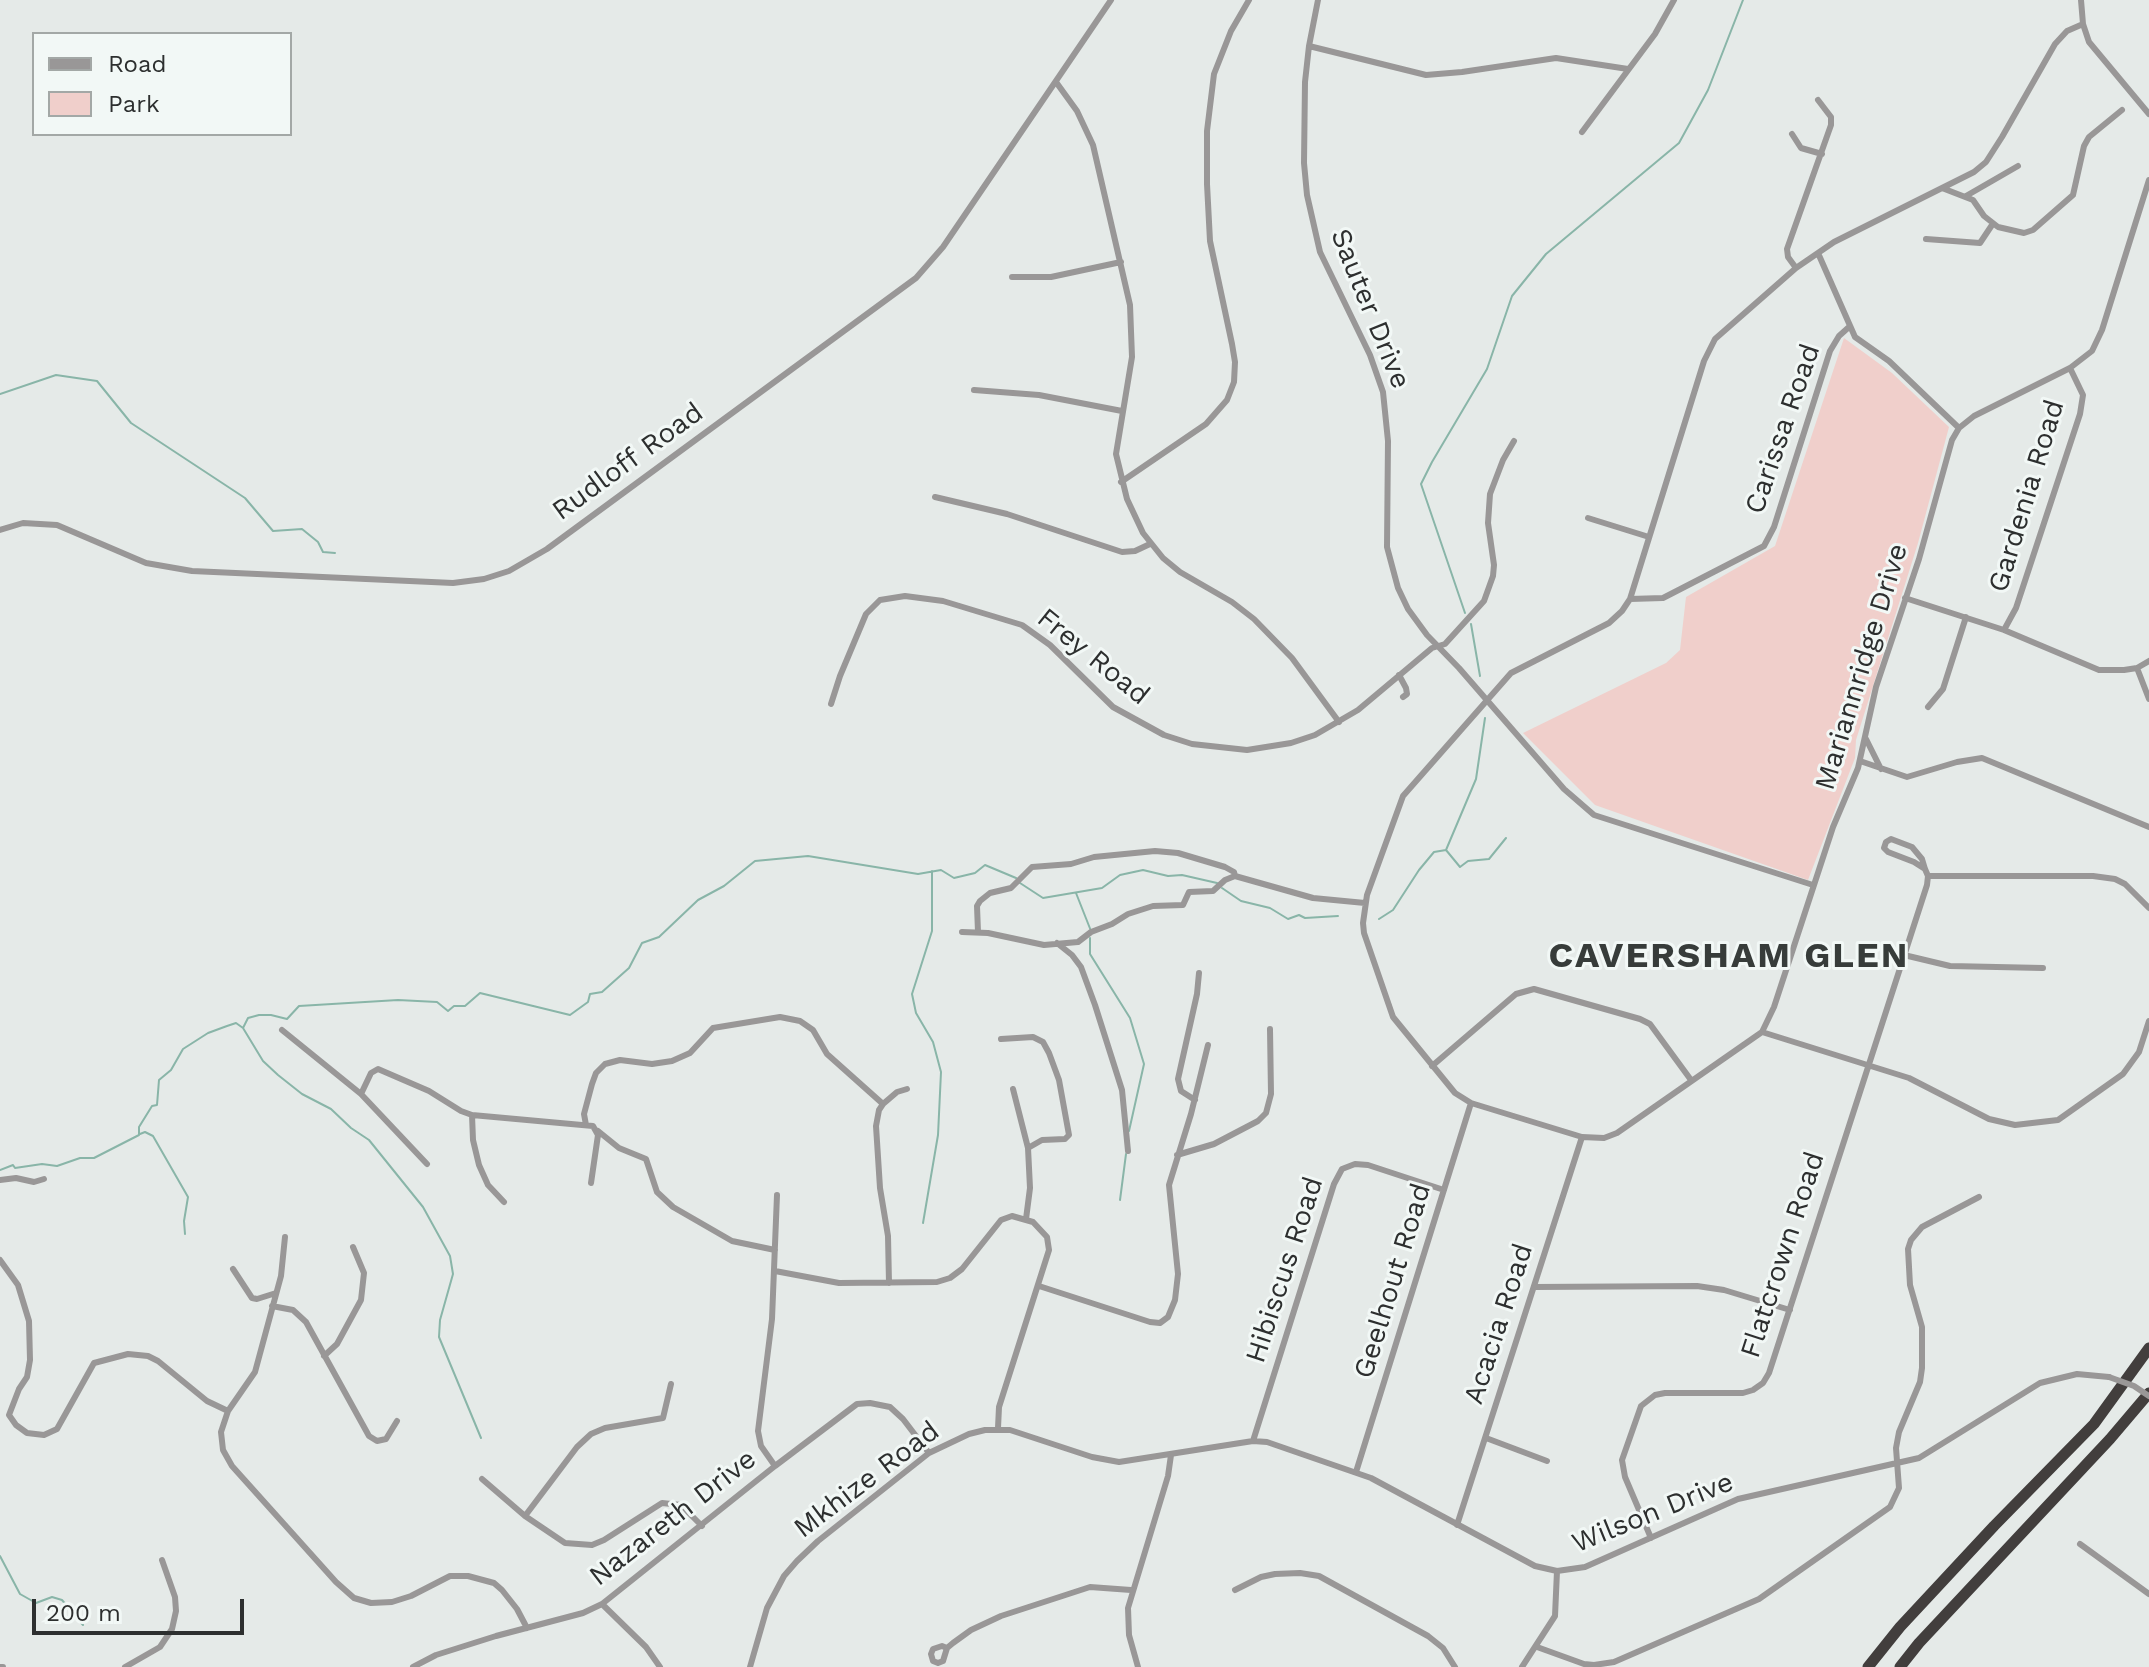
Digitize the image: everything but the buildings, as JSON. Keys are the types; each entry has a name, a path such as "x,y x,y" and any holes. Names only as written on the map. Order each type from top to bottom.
{"highway":[{"path":"1868,1667 1962,1560 2094,1424 2149,1348"},
{"path":"1900,1667 2149,1394"}],"street":[{"name":"Rudloff Road","path":"0,530 23,523 57,525 146,563 192,571 453,583 484,579 509,571 547,549 916,278 943,247 1111,0"},
{"path":"1121,482 1206,424 1222,407 1234,382 1235,362 1210,241 1207,131 1214,74 1231,31 1249,0"},
{"name":"Sauter Drive","path":"1318,0 1305,82 1304,163 1307,195 1320,252 1370,355 1383,392 1388,441 1386,532 1391,567 1408,609 1422,629 1564,789 1594,815 1813,885"},
{"path":"1582,132 1655,34 1674,0"},
{"path":"2081,0 2083,24 2089,42 2100,59 2149,114"},
{"path":"2083,24 2067,31 2055,44 1986,162 1974,172 1834,242 1796,268 1724,330 1709,350 1630,599 1609,623 1520,666 1499,683 1403,796 1365,903 1364,933 1388,1005 1399,1026 1455,1093 1471,1103 1582,1137 1604,1138 1617,1133 1762,1032 1909,1078 2002,1124 2043,1124 2068,1115 2123,1074 2139,1052 2149,1021"},
{"path":"1309,46 1426,75 1556,58 1628,69"},
{"path":"1056,82 1077,111 1093,145 1130,305 1133,340 1116,454 1121,482 1136,521 1150,544 1180,572 1232,602 1254,619 1292,658 1339,722"},
{"path":"1796,268 1787,249 1831,121 1818,100"},
{"path":"1942,188 1973,200 1992,225 2024,233 2033,230 2067,201 2077,187 2084,146 2089,137 2122,110"},
{"path":"1792,134 1801,148 1822,154"},
{"path":"1966,196 2018,166"},
{"path":"1818,253 1855,337 1889,361 1959,428 1974,416 2070,368 2085,358 2097,344 2149,180"},
{"path":"1926,239 1980,243 1992,225"},
{"path":"1012,277 1051,277 1121,262"},
{"name":"Carissa Road","path":"1630,599 1663,598 1764,546 1774,527 1830,351 1849,327"},
{"name":"Gardenia Road","path":"1905,598 2004,630 2016,608 2080,414 2083,395 2070,368"},
{"path":"974,390 1039,395 1122,411"},
{"name":"Mariannridge Drive","path":"1762,1032 1774,1007 1833,827 1860,761 1876,687 1931,521 1952,440 1959,428"},
{"name":"Frey Road","path":"831,704 862,622 872,607 880,600 905,596 943,601 1022,625 1050,645 1101,697 1127,717 1164,735 1192,744 1225,749 1268,748 1315,735 1358,710 1432,648 1445,644 1478,609 1490,589 1494,565 1488,523 1490,494 1514,441"},
{"path":"935,497 996,511 1122,552 1135,551 1150,544"},
{"path":"1588,518 1649,537"},
{"path":"1928,707 1943,689 1966,617"},
{"path":"2004,630 2099,670 2137,668 2149,661"},
{"path":"2137,668 2149,699"},
{"path":"1399,675 1406,688 1407,694 1403,697"},
{"path":"1865,736 1881,769"},
{"path":"1860,761 1907,777 1982,758 2149,827"},
{"path":"1926,873 1922,859 1912,847 1891,839 1886,842 1884,848 1888,852 1914,862 1926,873 2115,879 2125,884 2149,908"},
{"path":"962,932 978,932 1035,944 1078,942 1091,932 1142,908 1183,905 1189,892 1213,891 1234,872 1178,853 1155,851 1032,867 1011,888 990,893 980,901 977,906 978,932"},
{"name":"Flatcrown Road","path":"1651,1538 1625,1477 1622,1460 1641,1406 1655,1395 1665,1393 1743,1393 1763,1383 1769,1373 1904,955 1926,873"},
{"path":"1232,877 1313,898 1365,903"},
{"path":"1057,943 1077,961 1095,1005 1122,1090 1128,1151"},
{"path":"1904,955 1950,966 2043,968"},
{"path":"1195,1100 1181,1091 1178,1079 1199,973"},
{"path":"1432,1066 1516,994 1534,989 1650,1024 1691,1080"},
{"path":"586,1125 584,1114 592,1084 596,1073 605,1064 620,1060 652,1064 672,1061 690,1053 713,1028 780,1017 792,1018 811,1028 827,1054 883,1104"},
{"path":"1177,1155 1214,1144 1258,1121 1266,1113 1271,1094 1270,1029"},
{"path":"282,1030 361,1094 427,1164"},
{"path":"1001,1039 1033,1037 1043,1042 1059,1080 1069,1135 1065,1139 1042,1140 1028,1148"},
{"path":"1039,1286 1150,1322 1165,1321 1175,1300 1178,1274 1169,1185 1208,1045"},
{"path":"361,1094 371,1073 378,1069 429,1091 472,1115 547,1124 586,1125 647,1162 657,1192 673,1207 732,1241 775,1250"},
{"path":"889,1283 877,1117 883,1104 897,1092 907,1089"},
{"path":"1013,1089 1028,1148 1030,1188 1026,1219"},
{"name":"Geelhout Road","path":"1356,1472 1471,1103"},
{"path":"472,1115 475,1154 479,1165 488,1185 504,1202"},
{"path":"591,1183 596,1163 597,1130"},
{"path":"1570,1133 1577,1151"},
{"name":"Acacia Road","path":"1457,1525 1582,1137"},
{"name":"Hibiscus Road","path":"1253,1441 1334,1184 1342,1169 1355,1164 1368,1165 1444,1190"},
{"path":"0,1180 16,1178 34,1182 44,1179"},
{"path":"775,1466 761,1446 758,1431 771,1334 777,1195"},
{"path":"1537,1647 1584,1664 1602,1665 1750,1604 1890,1507 1897,1496 1899,1463 1896,1448 1899,1432 1920,1382 1922,1368 1922,1327 1909,1275 1908,1249 1922,1227 1979,1197"},
{"path":"775,1271 826,1282 937,1282 950,1278 962,1269 1001,1220 1012,1216 1039,1226 1049,1243 1039,1286 999,1407 998,1428 1107,1461 1129,1462 1171,1455 1157,1514 1131,1590 1127,1622 1138,1667"},
{"path":"285,1237 283,1267 255,1372 228,1411 221,1438 223,1450 232,1466 345,1592 363,1602 382,1604 403,1599 450,1576 468,1576 494,1583 502,1590 527,1628"},
{"path":"324,1356 337,1344 361,1300 364,1273 353,1247"},
{"path":"0,1260 18,1285 29,1321 27,1377 9,1415 27,1433 44,1435 57,1429 94,1363 128,1354 148,1356 158,1361 207,1401 228,1411"},
{"path":"233,1269 252,1298 276,1293"},
{"path":"1534,1287 1708,1287 1790,1310"},
{"path":"272,1306 299,1314 369,1436 377,1441 386,1439 397,1421"},
{"name":"Wilson Drive","path":"1171,1455 1253,1441 1286,1448 1356,1472 1535,1566 1557,1571 1585,1567 1738,1499 1899,1463 1931,1452 2040,1383 2077,1374 2109,1377 2149,1394"},
{"path":"525,1516 577,1447 591,1434 605,1428 660,1420 671,1384"},
{"name":"Nazareth Drive","path":"413,1667 436,1655 583,1613 602,1604 849,1408 863,1403 877,1403 897,1412 929,1453"},
{"name":"Mkhize Road","path":"750,1667 767,1608 784,1576 797,1561 929,1453 969,1434 998,1428"},
{"path":"1486,1438 1547,1461"},
{"path":"482,1479 554,1538 577,1546 604,1540 662,1503 681,1505 702,1526"},
{"path":"2080,1544 2149,1594"},
{"path":"125,1667 160,1647 172,1629 175,1597 162,1560"},
{"path":"1522,1667 1555,1616 1557,1571"},
{"path":"1235,1590 1261,1577 1275,1574 1319,1576 1428,1636 1443,1648 1455,1667"},
{"path":"947,1648 986,1621 1082,1589 1099,1586 1131,1590"},
{"path":"602,1604 646,1647 660,1667"}],"green space":[{"path":"1844,338 1892,373 1949,427 1918,543 1856,740 1855,758 1808,880 1595,805 1523,733 1666,663 1680,650 1686,597 1775,546"}],"waterway":[{"path":"1465,613 1421,484 1487,369 1512,296 1546,254 1679,143 1708,90 1743,0"},
{"path":"0,394 56,375 97,381 131,423 245,498 273,531 302,529 318,542 323,552 335,553"},
{"path":"1471,624 1480,676"},
{"path":"1446,850 1476,779 1485,718"},
{"path":"1379,919 1393,910 1434,852 1446,850 1460,867 1468,861 1489,859 1506,838"},
{"path":"0,1170 13,1165 15,1168 42,1164 57,1166 80,1158 94,1158 139,1135 139,1127 152,1106 157,1105 159,1080 171,1070 183,1049 208,1033 227,1026 236,1023 243,1028 248,1018 259,1015 287,1019 299,1006 398,1000 437,1002 448,1011 454,1006 465,1006 480,993 570,1015 588,1002 590,994 602,992 629,968 642,943 659,937 698,900 724,886 755,861 808,856 918,874 941,870 954,878 975,873 985,865 1016,878"},
{"path":"1020,883 1043,898 1102,888 1120,875 1143,870 1217,883"},
{"path":"923,1223 938,1135 941,1072 933,1042 916,1013 912,994 932,931 932,871"},
{"path":"1222,888 1241,901 1270,908 1288,919 1299,915 1305,918 1338,916"},
{"path":"1076,893 1091,931"},
{"path":"1090,938 1090,954 1130,1018 1144,1064 1129,1131"},
{"path":"243,1028 263,1061 278,1075 302,1094 331,1109 369,1140 423,1207 450,1256 453,1274 440,1320 439,1337 481,1438"},
{"path":"140,1134 145,1132 153,1136 188,1197 185,1234"},
{"path":"1120,1200 1126,1154"},
{"path":"0,1556 20,1594 36,1603 52,1597 62,1600 83,1625"}],"district":[{"name":"CAVERSHAM GLEN","path":"1729,956"}]}
